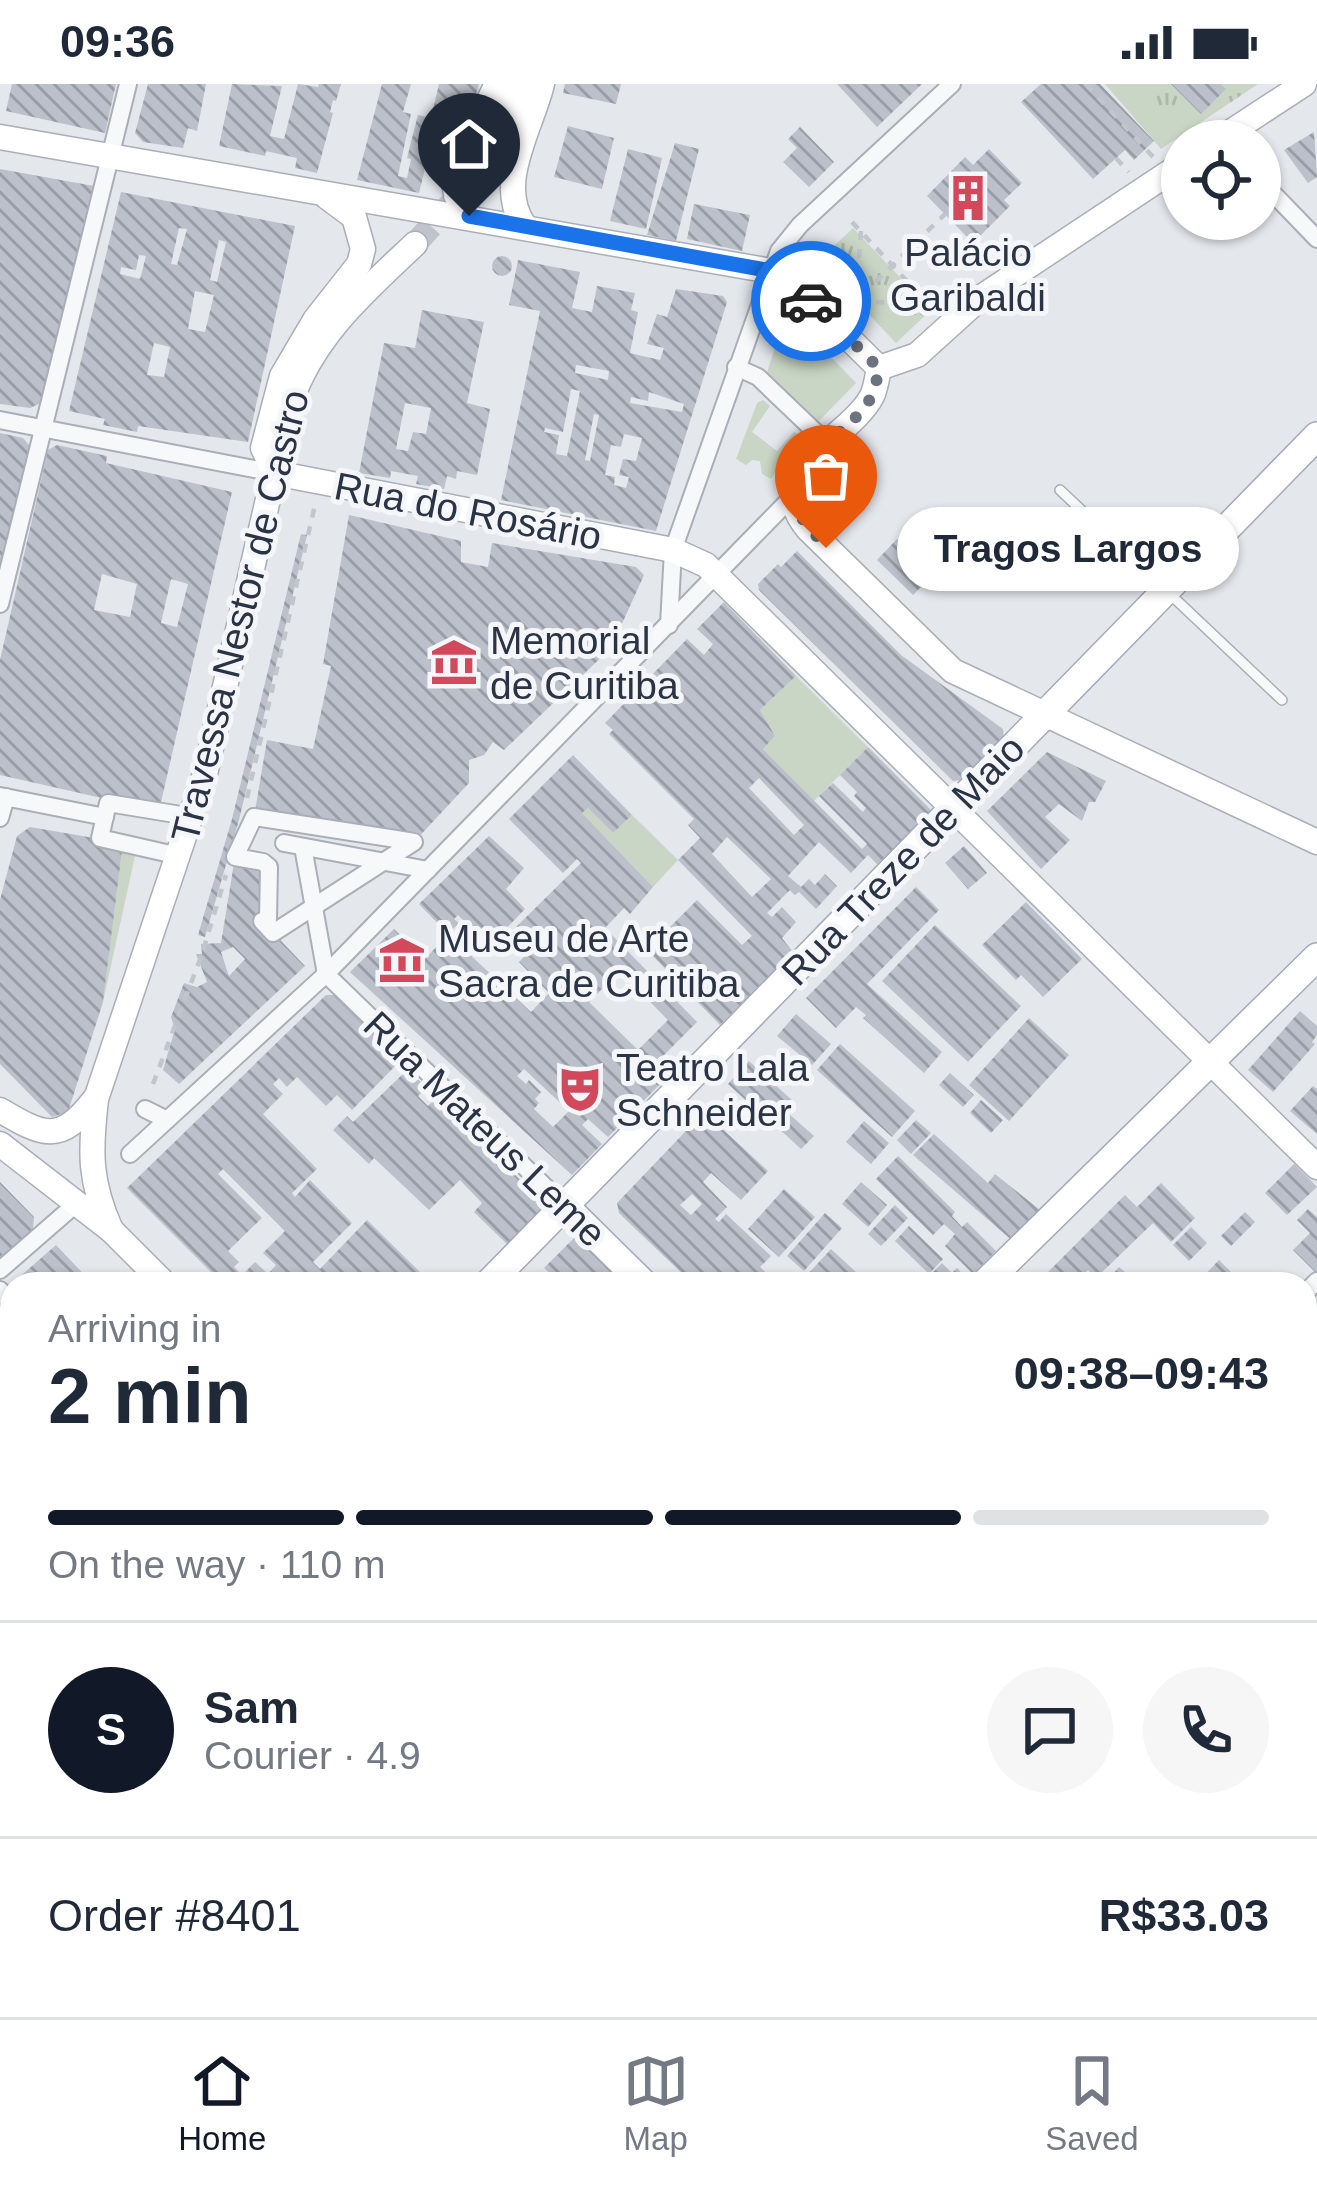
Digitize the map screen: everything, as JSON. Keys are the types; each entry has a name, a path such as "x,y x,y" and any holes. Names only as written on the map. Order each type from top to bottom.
{"main road":[{"name":"Rua Treze de Maio","path":"500,1272 1317,436"},
{"path":"996,1272 1317,957"},
{"name":"Rua Mateus Leme","path":"565,1206 632,1272"}],"street":[{"path":"0,604 128,84"},
{"path":"469,216 456,195 453,173 497,84"},
{"path":"477,175 503,132 520,84"},
{"path":"524,226 511,204 512,180 542,84"},
{"path":"669,625 674,550 779,251 800,225 952,84"},
{"path":"1250,120 1304,84"},
{"path":"0,136 771,271 785,278 879,368"},
{"path":"879,368 917,355 980,298 1161,178"},
{"path":"275,473 263,448 282,376 315,320 359,264 363,249 353,217 341,204 314,190"},
{"path":"1281,202 1317,239"},
{"name":"Travessa Nestor de Castro","path":"111,1230 93,1188 96,1099 193,817 238,644 290,403 310,356 357,298 415,244"},
{"path":"736,367 758,377 827,442"},
{"path":"130,1154 326,974 792,497 800,473 872,398 879,368"},
{"name":"Rua do Rosário","path":"0,420 674,550 718,574 1317,1167"},
{"path":"792,497 808,530 943,663 1317,842"},
{"path":"0,818 3,797 105,817"},
{"path":"179,856 100,838 108,803 193,817"},
{"path":"254,817 414,842 273,933 262,921 268,919 269,868 263,862 235,857 252,821 254,817"},
{"path":"326,974 294,845 428,870"},
{"name":"Rua Mateus Leme","path":"326,974 565,1206"},
{"path":"0,1110 33,1128 65,1131 96,1099"},
{"path":"145,1109 167,1120"},
{"path":"0,1144 111,1230 153,1272"},
{"path":"0,1270 77,1203"}],"lane":[{"path":"1060,490 1282,700"}],"path":[{"path":"1091,86 1151,154"},
{"path":"833,323 945,214"},
{"path":"852,222 949,326"},
{"path":"856,301 861,231"},
{"path":"856,301 929,304"},
{"path":"252,821 242,819 320,483"},
{"path":"152,1084 227,872"}],"green space":[{"path":"1105,84 1258,84 1204,120 1161,120 1161,149"},
{"path":"853,228 931,310 896,343 818,261"},
{"path":"802,327 856,383 817,423 766,375 780,333"},
{"path":"763,400 770,406 752,432 777,451 794,432 802,438 771,479 762,474 760,461 746,465 736,459 757,403"},
{"path":"796,676 868,747 814,801 763,749 775,736 760,710"},
{"path":"588,808 613,833 632,815 678,860 653,887 582,813"},
{"path":"123,843 135,856 103,1002"}],"building":[{"path":"12,84 116,84 105,133 6,111"},
{"path":"148,84 206,84 197,131 188,128 183,148 143,142 135,133"},
{"path":"232,84 282,86 270,136 284,139 298,84 341,84 317,173 295,168 297,158 219,146"},
{"path":"382,84 411,84 403,112 411,114 398,176 407,178 418,115 431,118 439,84 479,84 462,125 437,120 419,193 357,180"},
{"path":"565,84 621,84 616,104 563,93"},
{"path":"837,84 922,84 877,127"},
{"path":"1041,84 1100,84 1154,141 1134,160 1125,150 1093,179 1021,102"},
{"path":"1171,84 1221,84 1226,89 1201,114"},
{"path":"568,126 614,138 602,189 554,177"},
{"path":"800,127 834,162 809,187 783,162 797,148 788,139"},
{"path":"1314,132 1317,177 1308,183 1284,150"},
{"path":"675,143 699,149 676,241 647,235"},
{"path":"628,149 662,158 646,229 610,221"},
{"name":"Palácio Garibaldi","path":"989,149 1022,183 1004,200 1010,206 973,243 927,196 965,157 973,165"},
{"path":"0,169 94,186 45,401 30,408 0,404"},
{"path":"121,192 295,226 248,442 138,426 137,432 69,411","holes":["179,228 187,229 177,265 171,264","219,240 226,242 217,282 210,280","139,255 146,256 140,279 120,274 121,267 136,270","195,291 214,295 205,332 188,329","154,343 170,347 164,377 147,375"]},
{"path":"694,204 750,215 742,251 687,239"},
{"path":"502,256 512,266 502,276 492,266"},
{"path":"518,260 580,272 572,308 592,312 597,286 635,293 631,310 638,312 630,353 660,360 664,348 647,344 657,314 667,317 676,289 723,296 727,302 656,531 501,500 540,311 509,305","holes":["576,365 609,371 608,380 575,373","571,389 580,391 567,456 556,454 559,435 544,432 545,428 563,432","649,392 684,404 682,412 630,403 631,397 648,401","594,414 599,415 590,461 585,460","624,434 642,438 636,461 623,459 619,475 629,477 626,488 614,485 615,477 605,475 611,445 621,447"]},
{"path":"422,310 484,322 467,403 490,409 477,475 457,471 456,479 447,476 444,489 416,484 418,476 391,471 390,478 359,473 384,343 415,348","holes":["405,403 431,408 426,434 413,432 408,451 396,449"]},
{"path":"0,433 23,438 33,450 0,570"},
{"path":"57,445 107,456 106,463 232,492 159,811 0,775 0,660 48,450","holes":["102,574 137,584 130,617 94,610","171,579 188,584 177,627 161,623"]},
{"path":"349,515 461,541 461,562 488,567 492,543 636,567 644,575 611,648 504,750 493,742 484,755 469,760 469,783 414,842 254,817 267,740 313,749 331,666 323,664"},
{"path":"301,534 307,535 239,820 205,937 198,935 232,819"},
{"path":"897,539 933,575 913,595 877,560"},
{"path":"797,551 901,655 1003,729 1004,739 963,780 953,781 759,590 758,584"},
{"path":"724,602 796,676 760,710 775,736 763,749 862,849 867,844 819,796 833,783 863,812 866,808 854,796 857,792 840,775 868,747 930,809 930,818 882,869 868,855 851,873 819,842 788,876 801,887 809,879 815,885 825,874 837,886 816,909 799,892 795,895 790,890 767,913 772,917 782,907 796,922 782,938 793,952 720,1025 647,950 697,900 742,945 752,936 678,860 700,838 688,825 694,819 609,734 613,730 605,723 687,639 704,655 713,644 697,629","holes":["759,778 804,825 794,835 749,788","727,837 771,879 752,897 712,854"]},
{"path":"1047,752 1106,781 1095,802 1089,802 1082,821 1059,804 1045,817 1070,840 1041,869 987,811"},
{"path":"573,755 632,815 613,833 588,808 582,813 653,887 630,914 624,908 605,928 697,1022 654,1065 667,1077 608,1137 588,1119 582,1125 602,1144 572,1175 350,972 394,929 425,959 448,934 531,1012 549,993 519,962 533,947 515,928 581,863 577,859 563,873 509,819","holes":["620,971 668,1020 638,1050 589,1002","524,1069 569,1111 553,1127 534,1109 541,1092 517,1076"]},
{"path":"30,827 123,843 103,1002 68,1112 52,1117 0,1064 0,900 17,836"},
{"path":"489,836 524,868 506,889 525,909 489,946 458,915 454,919 459,923 448,934 419,904"},
{"path":"964,846 987,873 968,889 945,863"},
{"path":"235,857 263,862 262,921 305,966 179,1084 163,1070 175,1029 171,1017 184,983 197,987 207,982 196,954 202,954 201,944 221,943","holes":["233,947 245,959 229,976 221,952"]},
{"path":"916,887 939,910 867,984 942,1052 924,1073 856,1007 836,1028 806,998"},
{"path":"1026,902 1082,959 1043,997 1021,975 1016,980 982,945"},
{"path":"935,925 1021,1006 968,1062 882,981"},
{"path":"326,995 334,995 400,1061 352,1110 337,1095 326,1106 297,1077 287,1087 279,1078 273,1084 283,1094 263,1114 317,1169 292,1193 295,1197 310,1180 352,1223 313,1262 320,1269 367,1220 420,1272 270,1272 276,1265 263,1253 285,1231 223,1169 218,1174 262,1218 228,1251 239,1262 234,1267 239,1272 211,1272 127,1188"},
{"path":"1300,1011 1317,1026 1315,1044 1273,1092 1248,1070"},
{"path":"796,1014 831,1044 812,1065 777,1036"},
{"path":"1029,1018 1069,1055 1009,1121 969,1085"},
{"path":"840,1044 915,1111 892,1137 817,1070"},
{"path":"749,1061 794,1102 773,1125 728,1084"},
{"path":"407,1070 427,1088 418,1096 428,1106 436,1098 546,1205 508,1245 474,1212 482,1203 460,1180 429,1210 374,1158 369,1164 333,1130 347,1116 353,1122"},
{"path":"950,1073 974,1095 963,1107 939,1085"},
{"path":"1313,1086 1317,1089 1317,1134 1290,1111"},
{"path":"981,1100 1003,1120 991,1133 970,1113"},
{"path":"704,1112 768,1171 741,1200 711,1173 703,1182 727,1207 715,1219 719,1222 726,1214 771,1256 760,1267 765,1272 680,1272 619,1213 617,1203","holes":["692,1194 702,1204 691,1215 680,1205"]},
{"path":"788,1113 814,1136 801,1149 776,1126"},
{"path":"916,1120 931,1133 911,1154 897,1140"},
{"path":"864,1121 889,1143 871,1164 846,1142"},
{"path":"934,1134 988,1183 995,1174 1040,1210 1014,1242 913,1155"},
{"path":"898,1156 955,1212 952,1216 962,1227 967,1222 996,1251 971,1272 945,1246 955,1234 944,1224 933,1235 876,1179"},
{"path":"1294,1164 1317,1187 1287,1215 1265,1193"},
{"path":"0,1182 34,1217 33,1229 0,1257"},
{"path":"861,1182 887,1205 868,1227 842,1204"},
{"path":"1161,1183 1195,1218 1171,1242 1153,1223 1102,1272 1048,1272 1125,1195 1137,1207"},
{"path":"784,1189 815,1217 779,1257 748,1229"},
{"path":"895,1205 908,1218 881,1246 868,1234"},
{"path":"1308,1209 1317,1217 1317,1272 1293,1250 1310,1233 1297,1220"},
{"path":"1245,1212 1255,1222 1231,1246 1221,1236"},
{"path":"825,1213 842,1228 804,1271 787,1256"},
{"path":"909,1226 943,1259 927,1272 895,1241"},
{"path":"1191,1227 1207,1243 1189,1261 1173,1245"},
{"path":"576,1236 613,1272 548,1272 544,1268"},
{"path":"56,1245 82,1272 25,1272"},
{"path":"831,1249 856,1272 810,1272"},
{"path":"1219,1260 1231,1272 1208,1272"},
{"path":"255,1262 266,1272 245,1272"}],"tunnel":[{"path":"415,244 477,175"}],"way so far":[{"path":"811,301 879,368 872,398 807,463 795,485 794,508 826,548"}],"place":[{"name":"Palácio Garibaldi","path":"968,198"},
{"name":"Tragos Largos","path":"826,548"},
{"name":"Memorial de Curitiba","path":"454,662"},
{"name":"Museu de Arte Sacra de Curitiba","path":"402,960"},
{"name":"Teatro Lala Schneider","path":"580,1089"}],"route":[{"path":"469,216 771,271 811,301"}]}
